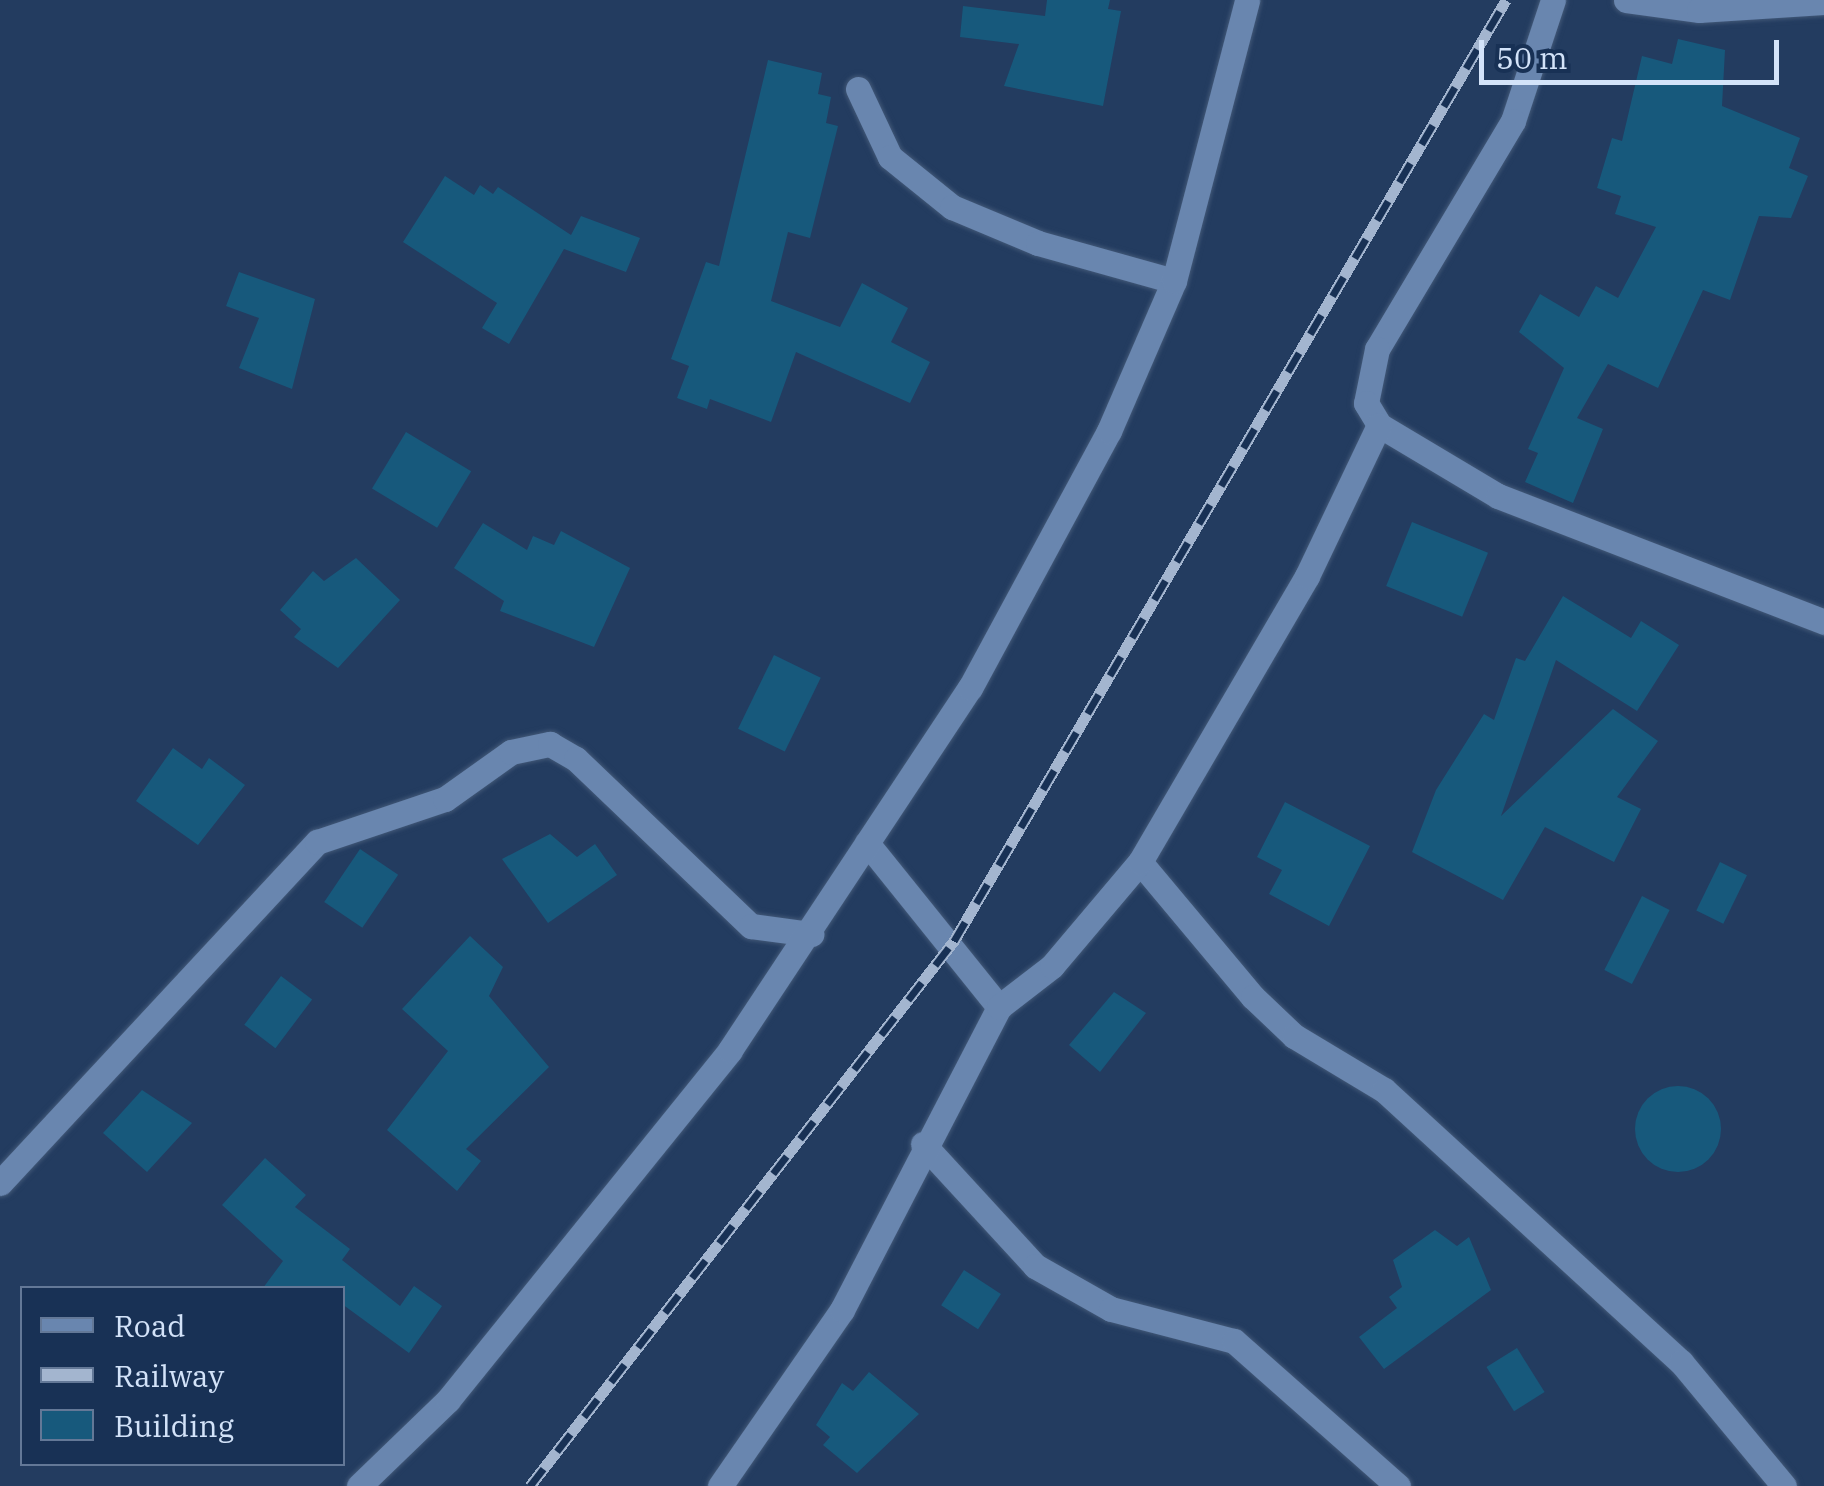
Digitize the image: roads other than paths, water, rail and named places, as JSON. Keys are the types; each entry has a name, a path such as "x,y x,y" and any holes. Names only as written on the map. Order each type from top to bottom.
{"street":[{"path":"359,1486 448,1400 730,1050 812,934 970,688 1109,432 1174,281 1247,0"},
{"path":"1552,0 1513,120 1371,364 1366,402 1380,425 1498,496 1824,622"},
{"path":"1626,0 1700,10 1824,2"},
{"path":"858,90 890,157 952,207 1038,243 1174,281"},
{"path":"720,1486 842,1310 923,1144 1000,1007 1052,966 1140,862 1307,576 1380,425"},
{"path":"0,1182 317,842 444,799 511,752 550,744 576,760 751,926 812,934"},
{"path":"867,844 1000,1007"},
{"path":"1140,862 1252,997 1294,1036 1384,1090 1680,1362 1784,1486"},
{"path":"923,1144 1035,1266 1110,1308 1234,1340 1398,1486"}],"railway":[{"path":"530,1486 954,941 1506,0"}]}
